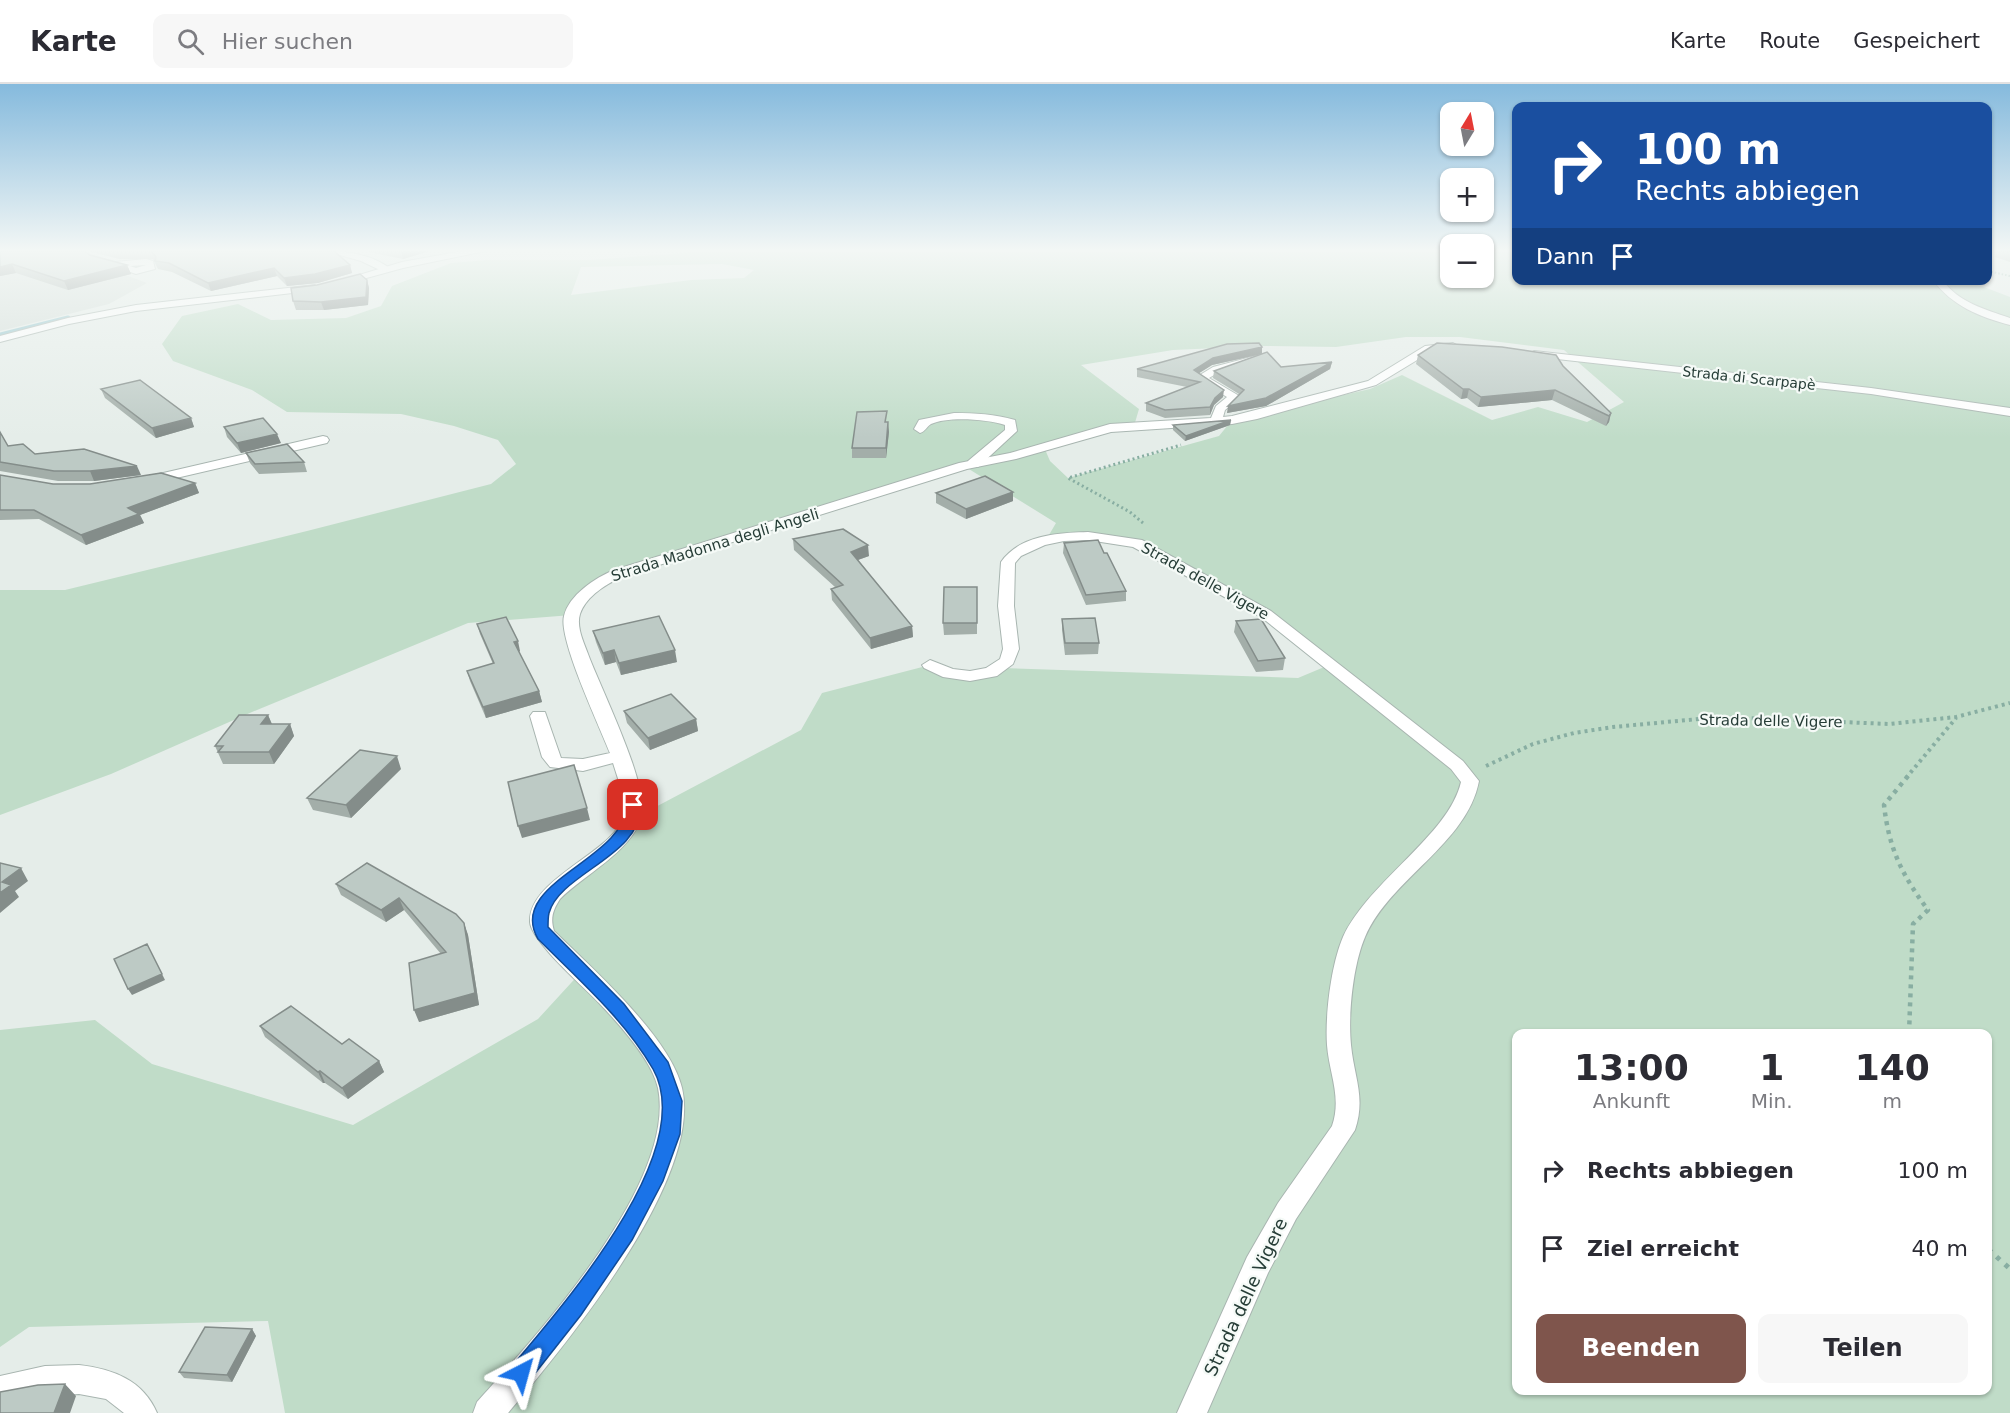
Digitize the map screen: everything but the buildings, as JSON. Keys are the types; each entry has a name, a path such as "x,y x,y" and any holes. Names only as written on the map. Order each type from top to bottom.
{"street":[{"path":"0,339 109,313"},
{"path":"1986,313 2010,322"},
{"name":"Strada Madonna degli Angeli","path":"488,1413 574,1307 604,1266 642,1203 671,1134 673,1101 662,1068 618,1009 544,934 540,927 542,912 551,896 610,848 627,830 633,813 633,805 618,756 582,663 572,622 576,608 593,588 619,573 973,464 1110,429 1242,418 1362,387 1385,377 1423,351 1439,346 1465,347"},
{"name":"Strada di Scarpapè","path":"1522,352 1871,391 2010,412"},
{"path":"1216,421 1220,408 1235,397 1201,378 1206,373 1217,369 1259,358"},
{"path":"920,429 927,420 940,417 995,419 1011,423 1011,431 973,464"},
{"path":"134,482 322,440"},
{"name":"Strada delle Vigere","path":"930,665 949,673 970,676 991,672 1007,661 1011,649 1006,606 1008,562 1012,556 1035,543 1064,537 1088,536 1137,543 1266,614 1467,775 1470,781 1468,791 1453,818 1378,899 1352,939 1338,1032 1350,1095 1348,1117 1342,1130 1287,1211 1262,1257 1192,1413"},
{"path":"539,716 551,757 556,763 583,765 618,756"},
{"path":"0,1391 19,1385 46,1381 80,1380 123,1392 142,1413"}],"path":[{"path":"1157,552 1157,543 1153,534 1130,512 1068,478 1182,444"},
{"name":"Strada delle Vigere","path":"1467,775 1533,744 1574,733 1613,727 1720,717 1889,724 1956,717 2010,703"},
{"path":"1909,1029 1913,924 1928,910 1902,877 1887,835 1884,805 1956,717"},
{"path":"1992,1253 2010,1269"}],"shaded area":[{"path":"0,313 73,313 0,331"}],"green space":[{"path":"196,313 257,313 271,320 346,318 361,313 2010,313 2010,1413 285,1413 268,1321 29,1327 0,1347 0,1030 95,1020 152,1064 353,1125 538,1019 582,971 539,920 631,820 801,730 822,693 930,665 957,675 1001,668 1298,678 1329,665 1282,625 1121,540 1046,540 1056,523 964,466 609,577 572,615 468,623 252,712 111,774 0,815 0,590 65,590 307,531 491,484 516,464 498,440 454,426 401,414 287,412 252,390 173,361 162,344 182,316","holes":["1406,337 1460,337 1564,350 1624,402 1587,422 1538,407 1492,420 1402,375 1370,389 1232,420 1219,436 1068,478 1050,461 1044,447 1134,426 1139,409 1081,365 1173,350 1264,346 1336,347"]}],"waterway":[{"path":"0,335 68,318"}],"route":[{"path":"521,1373 574,1307 625,1233 653,1181 671,1134 673,1101 662,1068 618,1009 544,934 539,920 551,896 620,839 631,820 633,805"}]}
